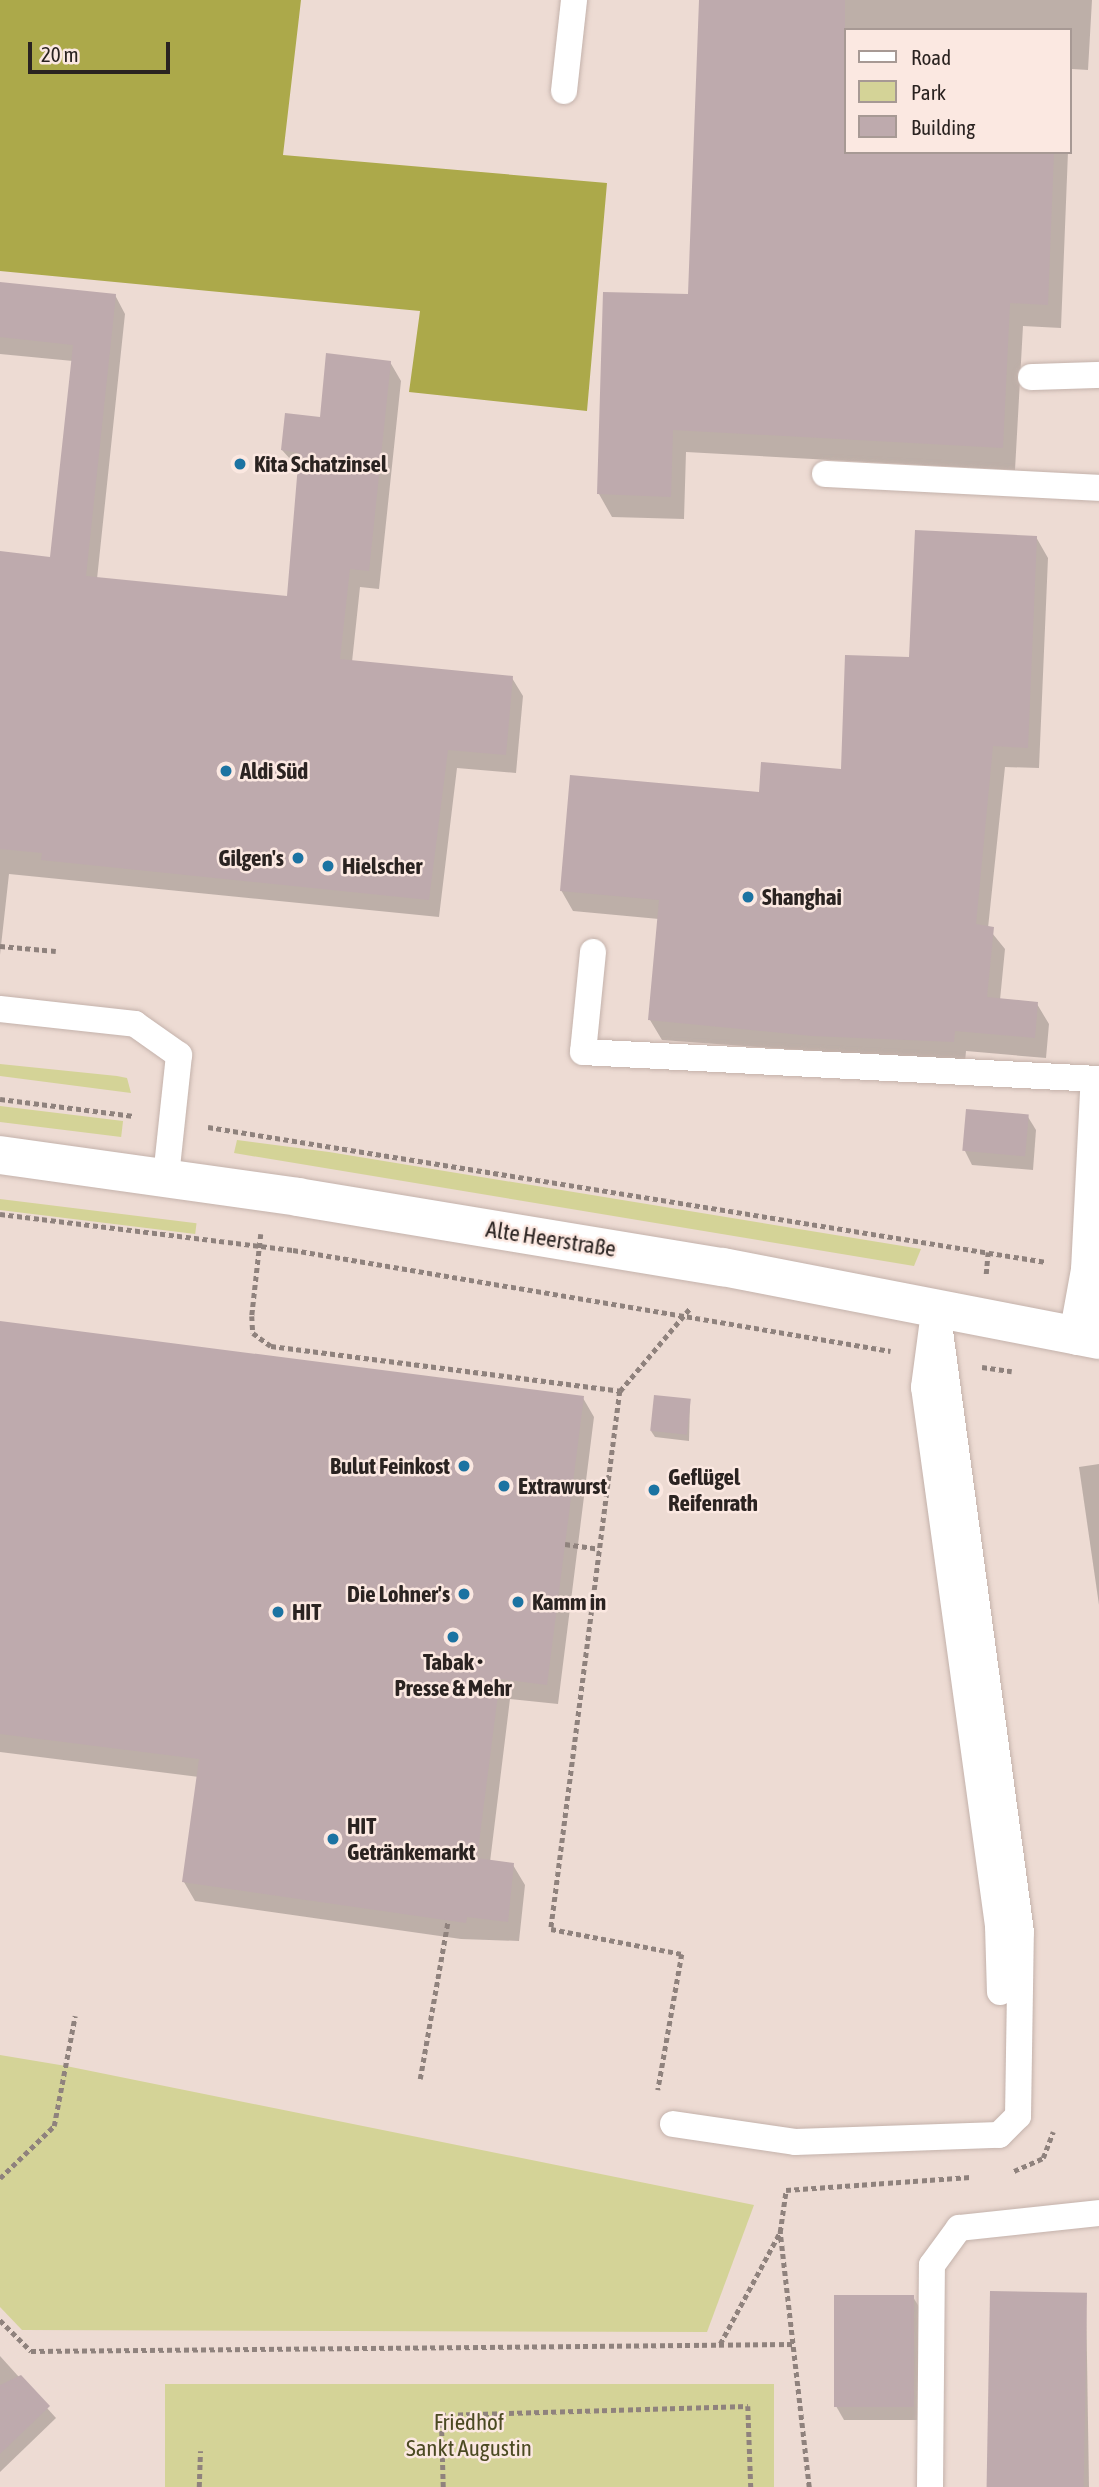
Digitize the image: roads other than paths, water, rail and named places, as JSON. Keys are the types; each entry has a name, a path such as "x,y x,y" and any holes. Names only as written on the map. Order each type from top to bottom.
{"street":[{"path":"1088,1338 1099,1093"},
{"name":"Alte Heerstraße","path":"0,1155 266,1192 723,1268 1088,1338"}],"lane":[{"path":"564,91 574,0"},
{"path":"1031,377 1099,375"},
{"path":"825,474 1099,488"},
{"path":"593,951 583,1052 1099,1079"},
{"path":"0,1009 135,1024 179,1055 166,1177"},
{"path":"937,1309 934,1359 998,1926 1000,1992"},
{"path":"673,2124 795,2142 999,2135 1018,2116 1021,1932 934,1359"},
{"path":"930,2487 932,2265 959,2228 1099,2213"}],"place":[{"name":"Kita Schatzinsel","path":"240,464"},
{"name":"Aldi Süd","path":"226,771"},
{"name":"Gilgen's","path":"298,858"},
{"name":"Hielscher","path":"328,866"},
{"name":"Shanghai","path":"748,897"},
{"name":"Bulut Feinkost","path":"464,1466"},
{"name":"Extrawurst","path":"504,1486"},
{"name":"Geflügel Reifenrath","path":"654,1490"},
{"name":"Die Lohner's","path":"464,1594"},
{"name":"Kamm in","path":"518,1602"},
{"name":"HIT","path":"278,1612"},
{"name":"Tabak • Presse & Mehr","path":"453,1637"},
{"name":"HIT Getränkemarkt","path":"333,1839"}],"park label":[{"name":"Friedhof Sankt Augustin","path":"469,2435"}]}
